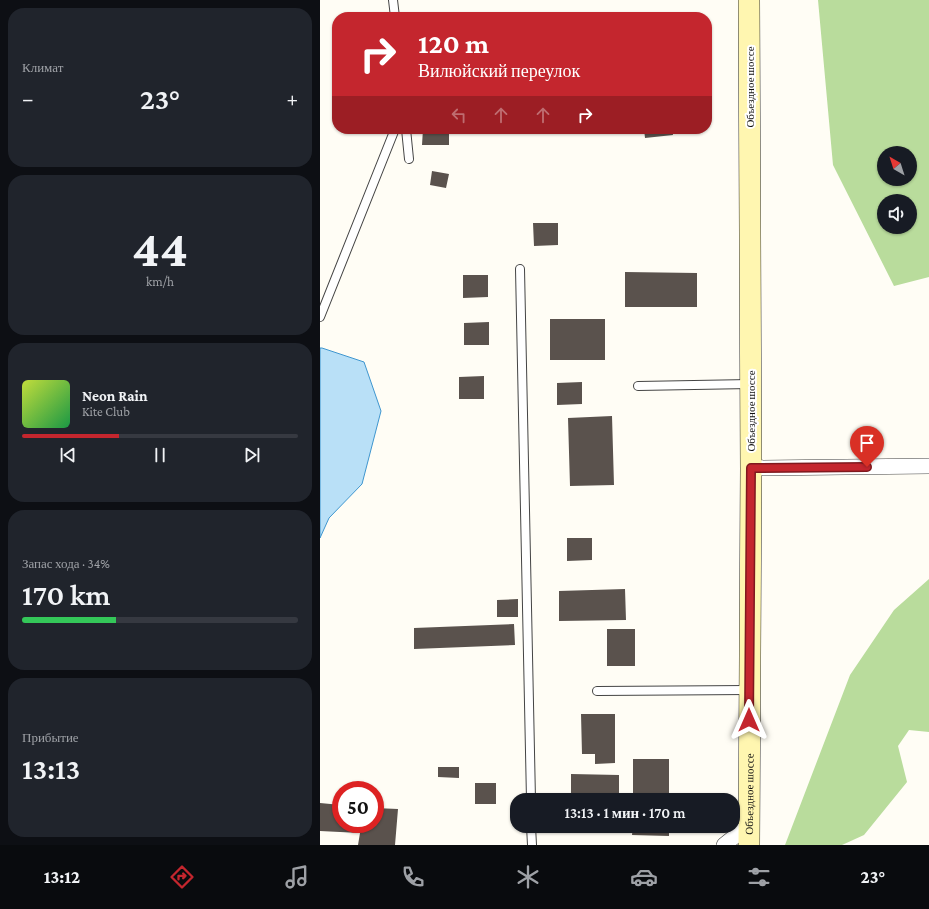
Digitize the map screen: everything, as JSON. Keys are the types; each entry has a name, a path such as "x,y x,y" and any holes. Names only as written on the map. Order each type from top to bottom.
{"main road":[{"name":"Объездное шоссе","path":"749,0 751,384 749,845"}],"street":[{"path":"751,468 929,466"},
{"path":"724,845 748,825"}],"lane":[{"path":"394,0 395,12"},
{"path":"320,317 393,134"},
{"path":"406,134 409,159"},
{"path":"520,269 531,793"},
{"path":"638,386 751,384"},
{"path":"597,691 750,690"},
{"path":"531,833 532,845"}],"green space":[{"path":"818,0 929,0 929,277 894,286 833,165"},
{"path":"929,579 929,732 909,730 898,746 907,782 864,835 842,845 785,845 850,675 894,610"}],"water":[{"path":"320,348 364,362 381,411 362,484 329,518 320,538"}],"building":[{"path":"423,134 449,134 449,145 422,145"},
{"path":"645,134 673,135 645,138"},
{"path":"432,171 449,174 446,188 430,185"},
{"path":"533,223 558,223 558,245 534,246"},
{"path":"625,272 697,273 697,307 625,307"},
{"path":"463,275 488,275 488,297 463,298"},
{"path":"550,319 605,319 605,360 550,360"},
{"path":"489,322 489,345 464,345 464,323"},
{"path":"484,376 484,399 459,399 459,377"},
{"path":"582,382 582,404 557,405 557,383"},
{"path":"612,416 614,485 570,486 568,418"},
{"path":"567,538 592,538 592,560 567,561"},
{"path":"625,589 626,620 559,621 559,591"},
{"path":"518,599 518,617 497,617 497,600"},
{"path":"514,624 515,645 414,649 414,628"},
{"path":"607,629 635,629 635,666 607,666"},
{"path":"581,714 615,714 615,763 595,764 595,754 582,754"},
{"path":"633,759 669,759 669,793 633,793"},
{"path":"438,767 459,767 459,778 438,777"},
{"path":"571,774 619,775 619,793 571,793"},
{"path":"475,783 496,783 496,804 475,804"},
{"path":"320,803 332,804 332,832 320,831"},
{"path":"384,808 398,809 395,845 358,845 360,833 384,833"},
{"path":"632,833 669,833 669,836 632,835"}],"route":[{"path":"749,720 751,468 867,467"}]}
